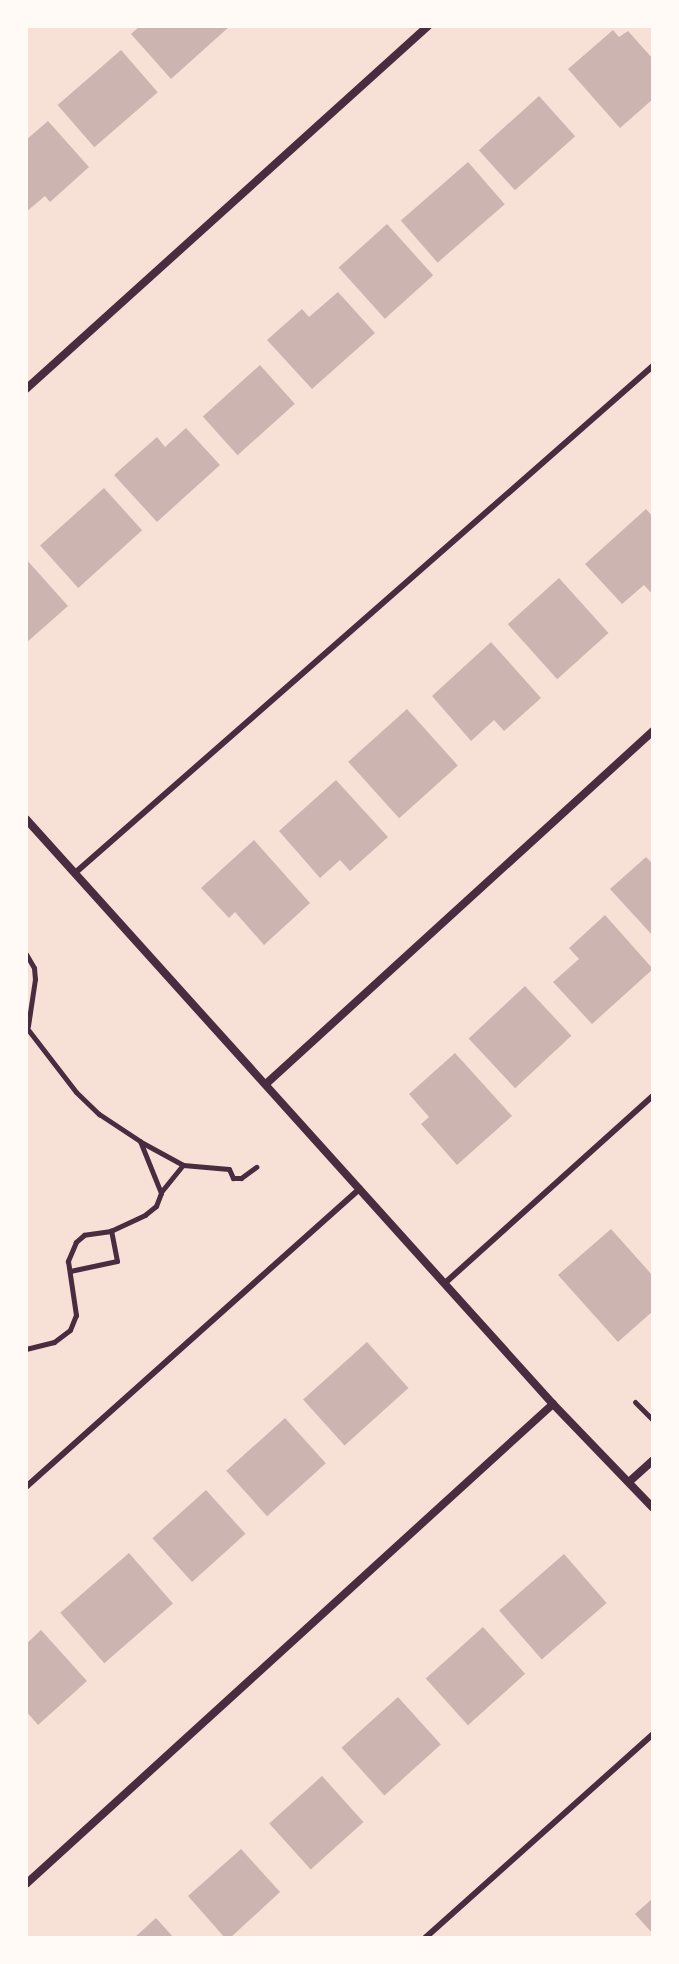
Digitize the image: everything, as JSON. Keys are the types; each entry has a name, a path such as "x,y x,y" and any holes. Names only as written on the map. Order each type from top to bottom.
{"street":[{"path":"26,389 428,26"},
{"path":"267,1083 653,731"},
{"path":"26,819 553,1404 653,1508"},
{"path":"26,1884 553,1404"},
{"path":"630,1481 653,1460"}],"lane":[{"path":"75,873 653,366"},
{"path":"445,1283 653,1096"},
{"path":"26,1487 360,1188"},
{"path":"425,1938 653,1734"}],"path":[{"path":"26,954 34,968 35,979 27,1026 76,1092 99,1114 183,1165 229,1169 233,1178 241,1178 256,1167"},
{"path":"140,1141 161,1193"},
{"path":"26,1349 54,1342 70,1330 76,1315 68,1261 76,1242 84,1235 111,1231 145,1215 156,1206 161,1193 183,1165"},
{"path":"69,1271 117,1261 111,1231"},
{"path":"635,1402 653,1420"}],"building":[{"path":"140,26 230,26 171,79 131,34"},
{"path":"613,30 619,37 628,31 653,59 653,99 620,128 568,69"},
{"path":"121,50 158,92 94,147 58,105"},
{"path":"539,96 575,136 515,190 479,150"},
{"path":"48,121 89,167 50,202 45,196 26,212 26,140"},
{"path":"468,162 505,204 438,263 401,220"},
{"path":"387,224 433,275 385,319 339,267"},
{"path":"338,292 375,333 312,389 267,340 302,309 309,317"},
{"path":"260,365 295,404 238,455 203,417"},
{"path":"186,428 220,465 157,522 114,475 157,437 165,447"},
{"path":"104,488 142,530 78,588 40,546"},
{"path":"646,509 653,517 653,595 644,585 622,604 585,564"},
{"path":"26,559 68,606 26,643"},
{"path":"559,578 609,633 557,679 508,624"},
{"path":"491,642 541,698 504,731 494,720 471,741 432,696"},
{"path":"407,709 458,765 399,818 348,762"},
{"path":"336,780 388,837 350,871 340,860 320,878 279,831"},
{"path":"254,840 310,903 264,945 235,912 229,918 201,888"},
{"path":"646,857 653,864 653,936 610,889"},
{"path":"605,915 653,969 592,1024 553,982 579,959 569,948"},
{"path":"525,986 571,1036 515,1088 469,1039"},
{"path":"455,1053 512,1116 457,1165 421,1124 429,1117 409,1094"},
{"path":"611,1229 653,1276 653,1311 618,1342 558,1275"},
{"path":"367,1342 408,1388 345,1446 303,1400"},
{"path":"285,1418 326,1463 267,1516 226,1471"},
{"path":"206,1490 245,1534 192,1582 152,1538"},
{"path":"129,1553 173,1604 104,1663 60,1613"},
{"path":"564,1554 607,1603 542,1659 499,1610"},
{"path":"483,1627 525,1674 468,1725 426,1679"},
{"path":"41,1630 87,1681 38,1725 26,1711 26,1644"},
{"path":"398,1697 441,1745 384,1795 342,1748"},
{"path":"322,1776 363,1822 311,1870 269,1824"},
{"path":"241,1849 280,1892 230,1938 225,1938 188,1896"},
{"path":"653,1898 653,1934 635,1914"},
{"path":"156,1918 174,1938 134,1938"}]}
